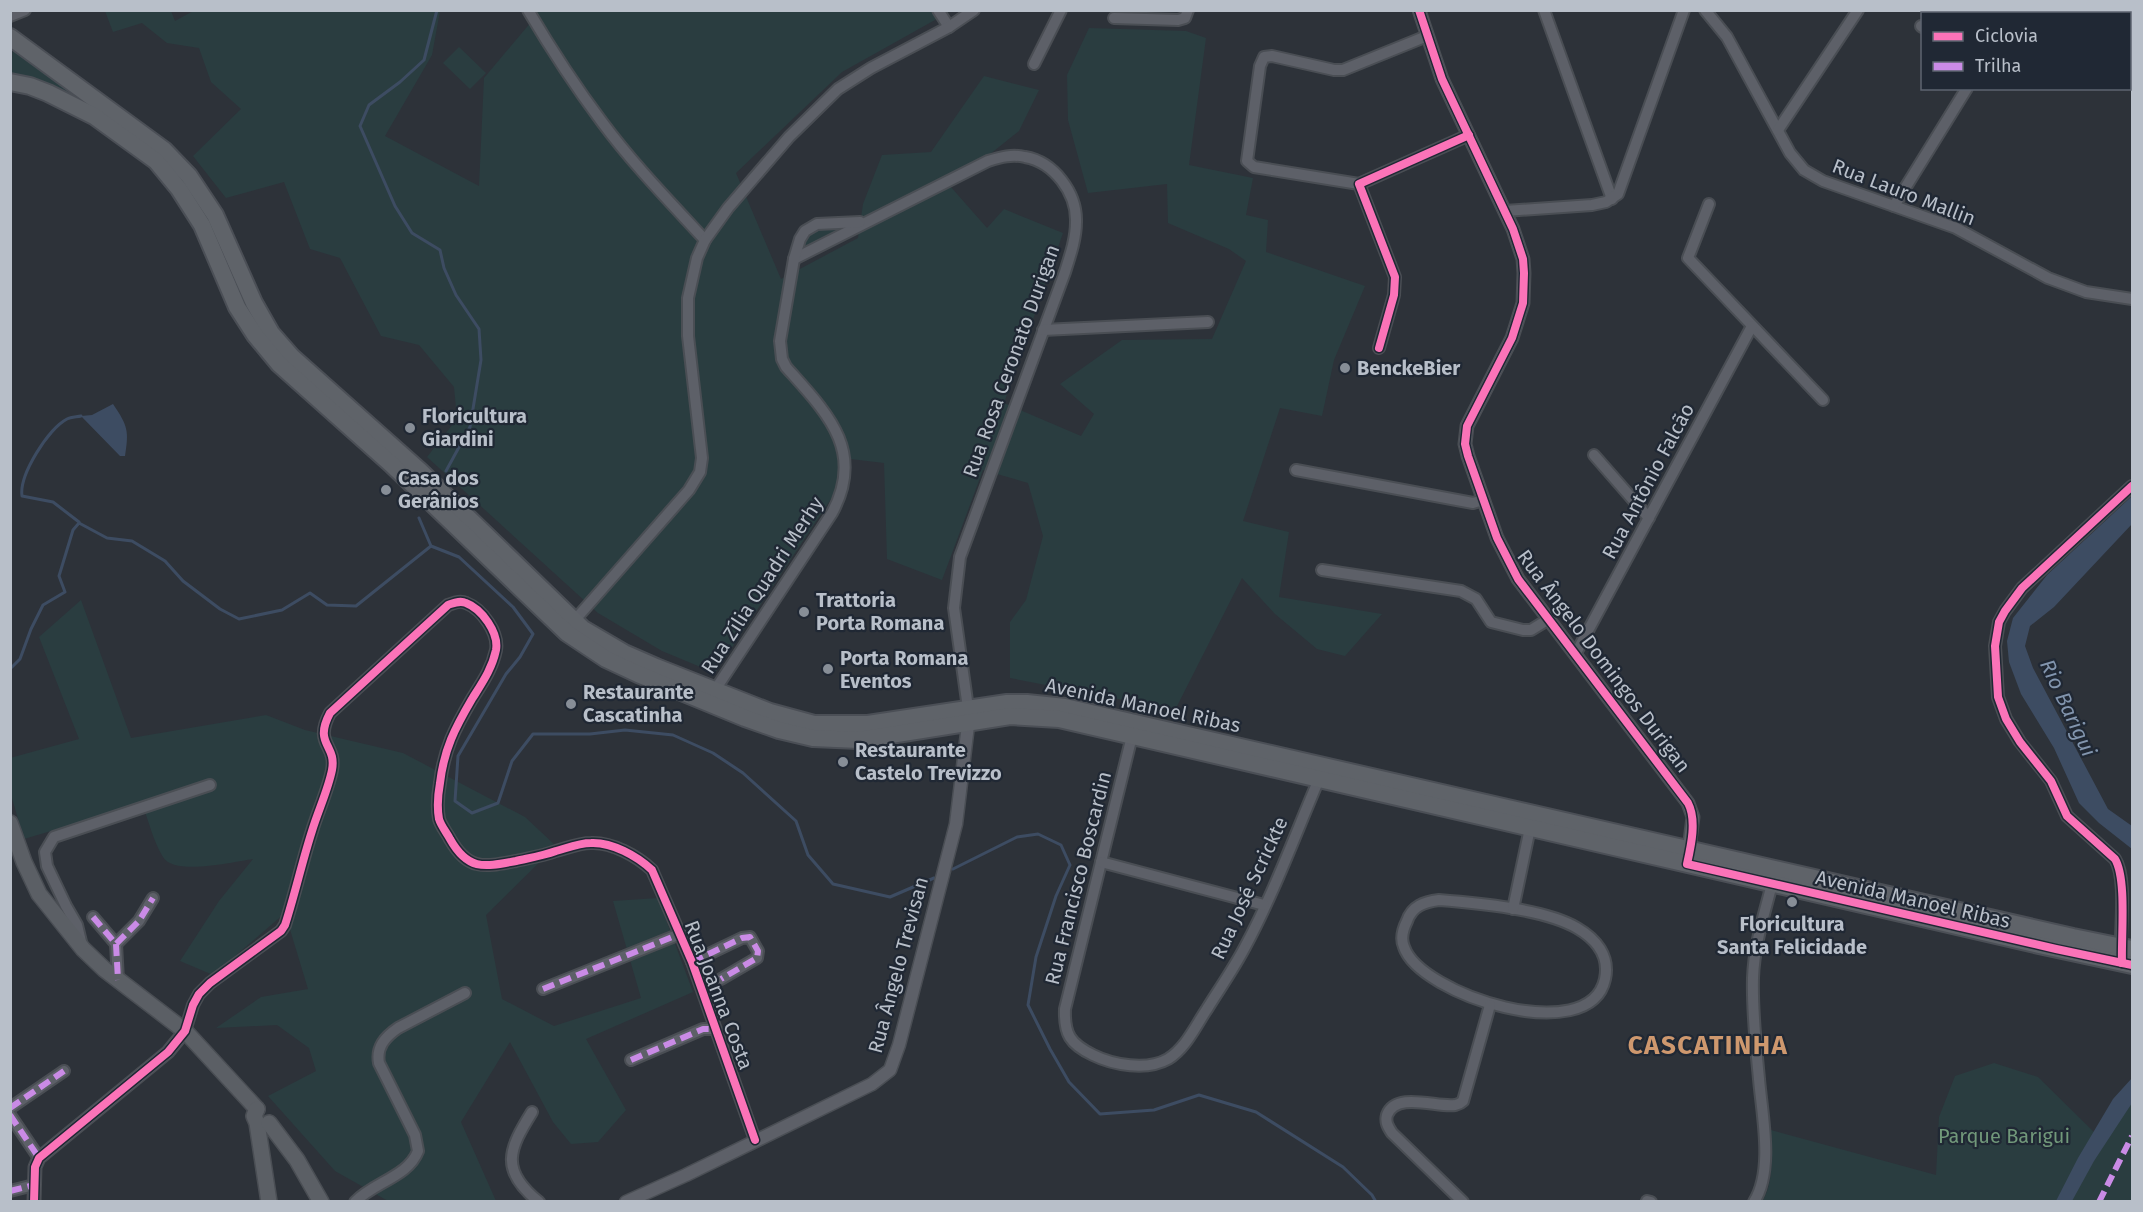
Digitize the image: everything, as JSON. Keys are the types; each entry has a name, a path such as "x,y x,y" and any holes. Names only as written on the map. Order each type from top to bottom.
{"main road":[{"name":"Avenida Manoel Ribas","path":"10,37 164,150 189,176 215,215 254,303 271,333 292,357 606,659 682,693 764,725 813,738 859,740 969,715 1007,703 1044,704 1172,730 1573,822 1772,884 2083,955 2100,952 2127,956"},
{"name":"Avenida Manoel Ribas","path":"12,82 48,93 94,116 156,161 179,189 202,225 237,308 255,335 279,364 397,459"},
{"name":"Avenida Manoel Ribas","path":"571,627 594,635 624,653 787,718 830,725 969,715 1025,716 1078,723 1530,828 1688,857 2127,956"},
{"path":"682,693 709,696 715,690"},
{"path":"1078,723 1111,725 1116,718"},
{"path":"1132,736 1139,730 1172,730"},
{"path":"1293,773 1307,769 1312,763"},
{"path":"1319,779 1326,772 1346,771"},
{"path":"1473,814 1509,816 1514,814 1516,809"},
{"path":"1530,828 1533,823 1542,821 1573,822"},
{"path":"10,823 39,894 83,949 118,980 185,1031 300,1166 321,1202"},
{"path":"261,1118 269,1202"}],"street":[{"path":"10,16 25,10"},
{"path":"528,10 558,61 603,124 656,188 705,240"},
{"path":"938,10 949,27"},
{"path":"571,627 689,490 700,472 701,444 687,316 691,279 705,240 728,208 789,137 822,103 854,77 949,27 974,10"},
{"path":"1034,64 1061,10"},
{"path":"1114,18 1182,20 1188,10"},
{"name":"Rua Ângelo Domingos Durigan","path":"1419,10 1442,79 1505,211 1518,242 1522,259 1525,289 1523,303 1512,338 1467,426 1465,444 1468,456 1510,566 1688,803 1693,817 1688,857"},
{"path":"1544,10 1612,199"},
{"path":"1505,211 1592,205 1612,199 1618,194 1684,10"},
{"name":"Rua Lauro Mallin","path":"1705,10 1727,37 1796,162 1812,176 1966,232 2029,269 2073,288 2099,295 2133,299"},
{"path":"1778,130 1858,10"},
{"path":"1427,36 1343,70 1272,56 1264,57 1256,89 1246,158 1248,164 1254,167 1359,184 1468,135"},
{"path":"1894,206 1966,90"},
{"name":"Rua Rosa Ceronato Durigan","path":"794,259 988,161 1012,156 1038,161 1060,178 1074,205 1076,220 1071,254 960,557 954,608 969,715"},
{"path":"1359,184 1395,277 1394,295 1380,348"},
{"path":"1709,204 1688,258 1823,400"},
{"name":"Rua Zília Quadri Merhy","path":"715,690 832,513 839,501 844,480 845,456 839,436 829,418 782,359 780,341 794,259 800,239 810,226 870,221"},
{"path":"1043,330 1208,322"},
{"name":"Rua Antônio Falcão","path":"1576,654 1752,326"},
{"path":"1594,454 1649,518"},
{"path":"1296,470 1473,503 1483,500"},
{"path":"2127,956 2119,865 2067,816 2051,781 2013,731 2001,709 1998,697 1995,659 1999,622 2022,588 2133,486"},
{"path":"1322,570 1461,591 1476,599 1491,622 1523,630 1531,630 1549,619"},
{"name":"Rua Joanna Costa","path":"185,1031 199,994 210,983 281,931 285,925 308,842 332,771 331,755 322,736 323,726 330,713 448,605 456,602 466,603 492,627 496,647 491,669 448,743 442,760 438,795 439,820 458,853 471,862 488,867 591,843 607,845 642,861 652,870 692,962 755,1140"},
{"name":"Rua Ângelo Trevisan","path":"626,1202 872,1084 890,1070 897,1052 948,857 958,810 969,715"},
{"name":"Rua Francisco Boscardin","path":"1065,1030 1067,998 1132,736"},
{"name":"Rua José Scrickte","path":"1065,1030 1068,1036 1085,1050 1107,1060 1135,1065 1158,1063 1168,1059 1187,1040 1245,947 1319,779"},
{"path":"83,949 77,925 47,866 45,852 54,837 210,785"},
{"path":"1513,909 1530,828"},
{"path":"1101,862 1264,905"},
{"path":"1754,1202 1761,1187 1765,1162 1754,1014 1754,975 1757,946 1772,884"},
{"path":"116,944 139,921 153,898"},
{"path":"1439,900 1513,909 1558,920 1586,933 1598,944 1604,955 1605,981 1598,994 1587,1005 1559,1013 1536,1013 1490,1005 1447,985 1415,963 1406,954 1402,944 1402,933 1411,913 1426,902 1439,900"},
{"path":"93,917 116,944 118,980"},
{"path":"543,989 680,934"},
{"path":"692,962 742,938 750,938 758,951 757,958 721,979"},
{"path":"355,1202 364,1193 410,1165 418,1151 415,1135 379,1063 377,1054 381,1044 398,1028 465,993"},
{"path":"1460,1200 1392,1133 1387,1126 1386,1119 1388,1112 1395,1106 1405,1103 1448,1106 1457,1105 1463,1101 1490,1005"},
{"path":"631,1060 703,1029 715,1029"},
{"path":"34,1202 35,1167 39,1158 168,1052 185,1031"},
{"path":"10,1108 64,1071"},
{"path":"532,1112 518,1135 511,1156 518,1179 528,1193 539,1202"},
{"path":"10,1115 39,1158"},
{"path":"10,1191 34,1185"}],"green space":[{"path":"195,10 440,11 432,55 385,136 479,186 484,78 537,15 535,11 951,11 842,72 736,173 781,279 858,238 863,204 882,155 931,152 984,76 1039,90 1019,131 950,186 987,228 1004,209 1063,233 1004,403 1081,436 1094,414 1060,384 1122,340 1212,339 1246,261 1229,249 1168,223 1167,184 1088,193 1068,120 1067,75 1089,28 1186,31 1206,38 1189,165 1253,178 1246,215 1268,220 1266,252 1365,286 1334,360 1322,416 1280,408 1243,521 1289,532 1279,597 1382,614 1345,656 1317,649 1275,614 1242,578 1175,710 1010,678 1010,622 1026,600 1043,536 1028,483 983,470 942,580 887,559 884,463 842,458 835,493 715,673 662,651 598,613 427,457 457,419 454,387 419,345 381,336 340,258 310,249 284,182 226,198 193,156 241,109 211,82 199,48 167,43 142,23 113,32 105,11 171,11 175,21"},
{"path":"13,43 88,100 88,105 11,78"},
{"path":"459,47 486,73 470,89 443,63"},
{"path":"822,228 848,228 800,251 808,236 813,231"},
{"path":"81,600 131,738 266,715 305,730 403,753 525,817 556,846 486,915 502,999 554,1026 641,998 613,901 658,898 693,992 586,1039 626,1110 598,1142 571,1144 553,1122 510,1042 461,1122 496,1201 388,1201 335,1171 268,1096 316,1071 309,1048 277,1025 216,1028 261,997 308,989 285,913 213,975 180,961 219,901 253,859 191,867 169,863 156,844 142,804 24,839 11,795 10,758 79,739 39,637"},
{"name":"Parque Barigui","path":"1994,1063 2038,1077 2100,1138 2132,1091 2132,1201 1762,1202 1771,1176 1771,1130 1936,1175 1939,1117 1955,1076"}],"water":[{"path":"113,404 126,429 125,456 120,456 81,416 92,415"},
{"path":"2132,496 2132,524 2054,607 2030,626 2025,646 2033,668 2108,809 2132,826 2132,849 2099,823 2079,803 2054,748 2021,694 2009,662 2007,641 2013,618 2047,575"},
{"path":"2132,1078 2132,1103 2094,1161 2072,1201 2056,1201 2113,1099"}],"waterway":[{"path":"437,10 424,60 400,82 369,105 360,126 395,206 412,233 440,250 444,268 456,295 479,329 481,360 470,427 446,471"},
{"path":"79,522 53,502 22,496 22,487 36,453 52,432 67,419 81,416"},
{"path":"419,518 431,546 459,557 513,607 533,634 520,657 506,674 458,756 455,801 472,813 498,803 512,761 533,734 590,734 625,730 673,735 713,753 743,773 796,821 808,855 833,884 890,897 934,878"},
{"path":"10,669 20,659 43,605 65,592 59,576 73,530 79,523 107,538 132,541 165,561 183,581 220,609 239,619 282,610 310,593 327,605 356,606 431,546"},
{"path":"953,869 1017,837 1038,834 1061,845 1070,865 1056,896 1036,957 1028,1005 1069,1082 1100,1114 1154,1110 1199,1095 1256,1112 1343,1167 1372,1195 1376,1202"}],"marked path":[{"path":"93,917 116,944 139,921 153,898"},
{"path":"543,989 680,934"},
{"path":"692,962 742,938 750,937 758,951 757,958 721,979"},
{"path":"116,944 118,980"},
{"path":"631,1060 703,1029 715,1029"},
{"path":"10,1108 64,1071"},
{"path":"10,1115 39,1158"},
{"path":"2099,1202 2132,1136"},
{"path":"10,1191 34,1185"}],"cycle path":[{"path":"1419,10 1442,79 1513,229 1523,259 1523,303 1512,338 1467,426 1465,444 1468,456 1497,538 1518,579 1688,803 1693,825 1687,864 2132,965"},
{"path":"1379,348 1394,295 1395,277 1359,184 1469,135"},
{"path":"2122,963 2122,894 2119,868 2115,859 2067,816 2051,781 2020,742 2006,719 1998,697 1995,646 1999,622 2022,588 2132,486"},
{"path":"34,1202 35,1167 39,1158 168,1052 185,1031 199,994 210,983 281,931 285,925 314,823 332,770 333,761 324,738 325,724 330,713 448,605 459,602 464,602 478,610 488,622 495,636 496,650 489,670 460,720 447,749 438,796 438,815 441,824 463,857 478,864 495,865 578,845 599,843 624,851 652,870 692,962 755,1140"}],"place":[{"name":"BenckeBier","path":"1345,368"},
{"name":"Floricultura Giardini","path":"410,428"},
{"name":"Casa dos Gerânios","path":"386,490"},
{"name":"Trattoria Porta Romana","path":"804,612"},
{"name":"Porta Romana Eventos","path":"828,669"},
{"name":"Restaurante Cascatinha","path":"571,704"},
{"name":"Restaurante Castelo Trevizzo","path":"843,762"},
{"name":"Floricultura Santa Felicidade","path":"1792,902"}],"district":[{"name":"CASCATINHA","path":"1708,1045"}],"water label":[{"name":"Rio Barigui","path":"2068,708"}]}
